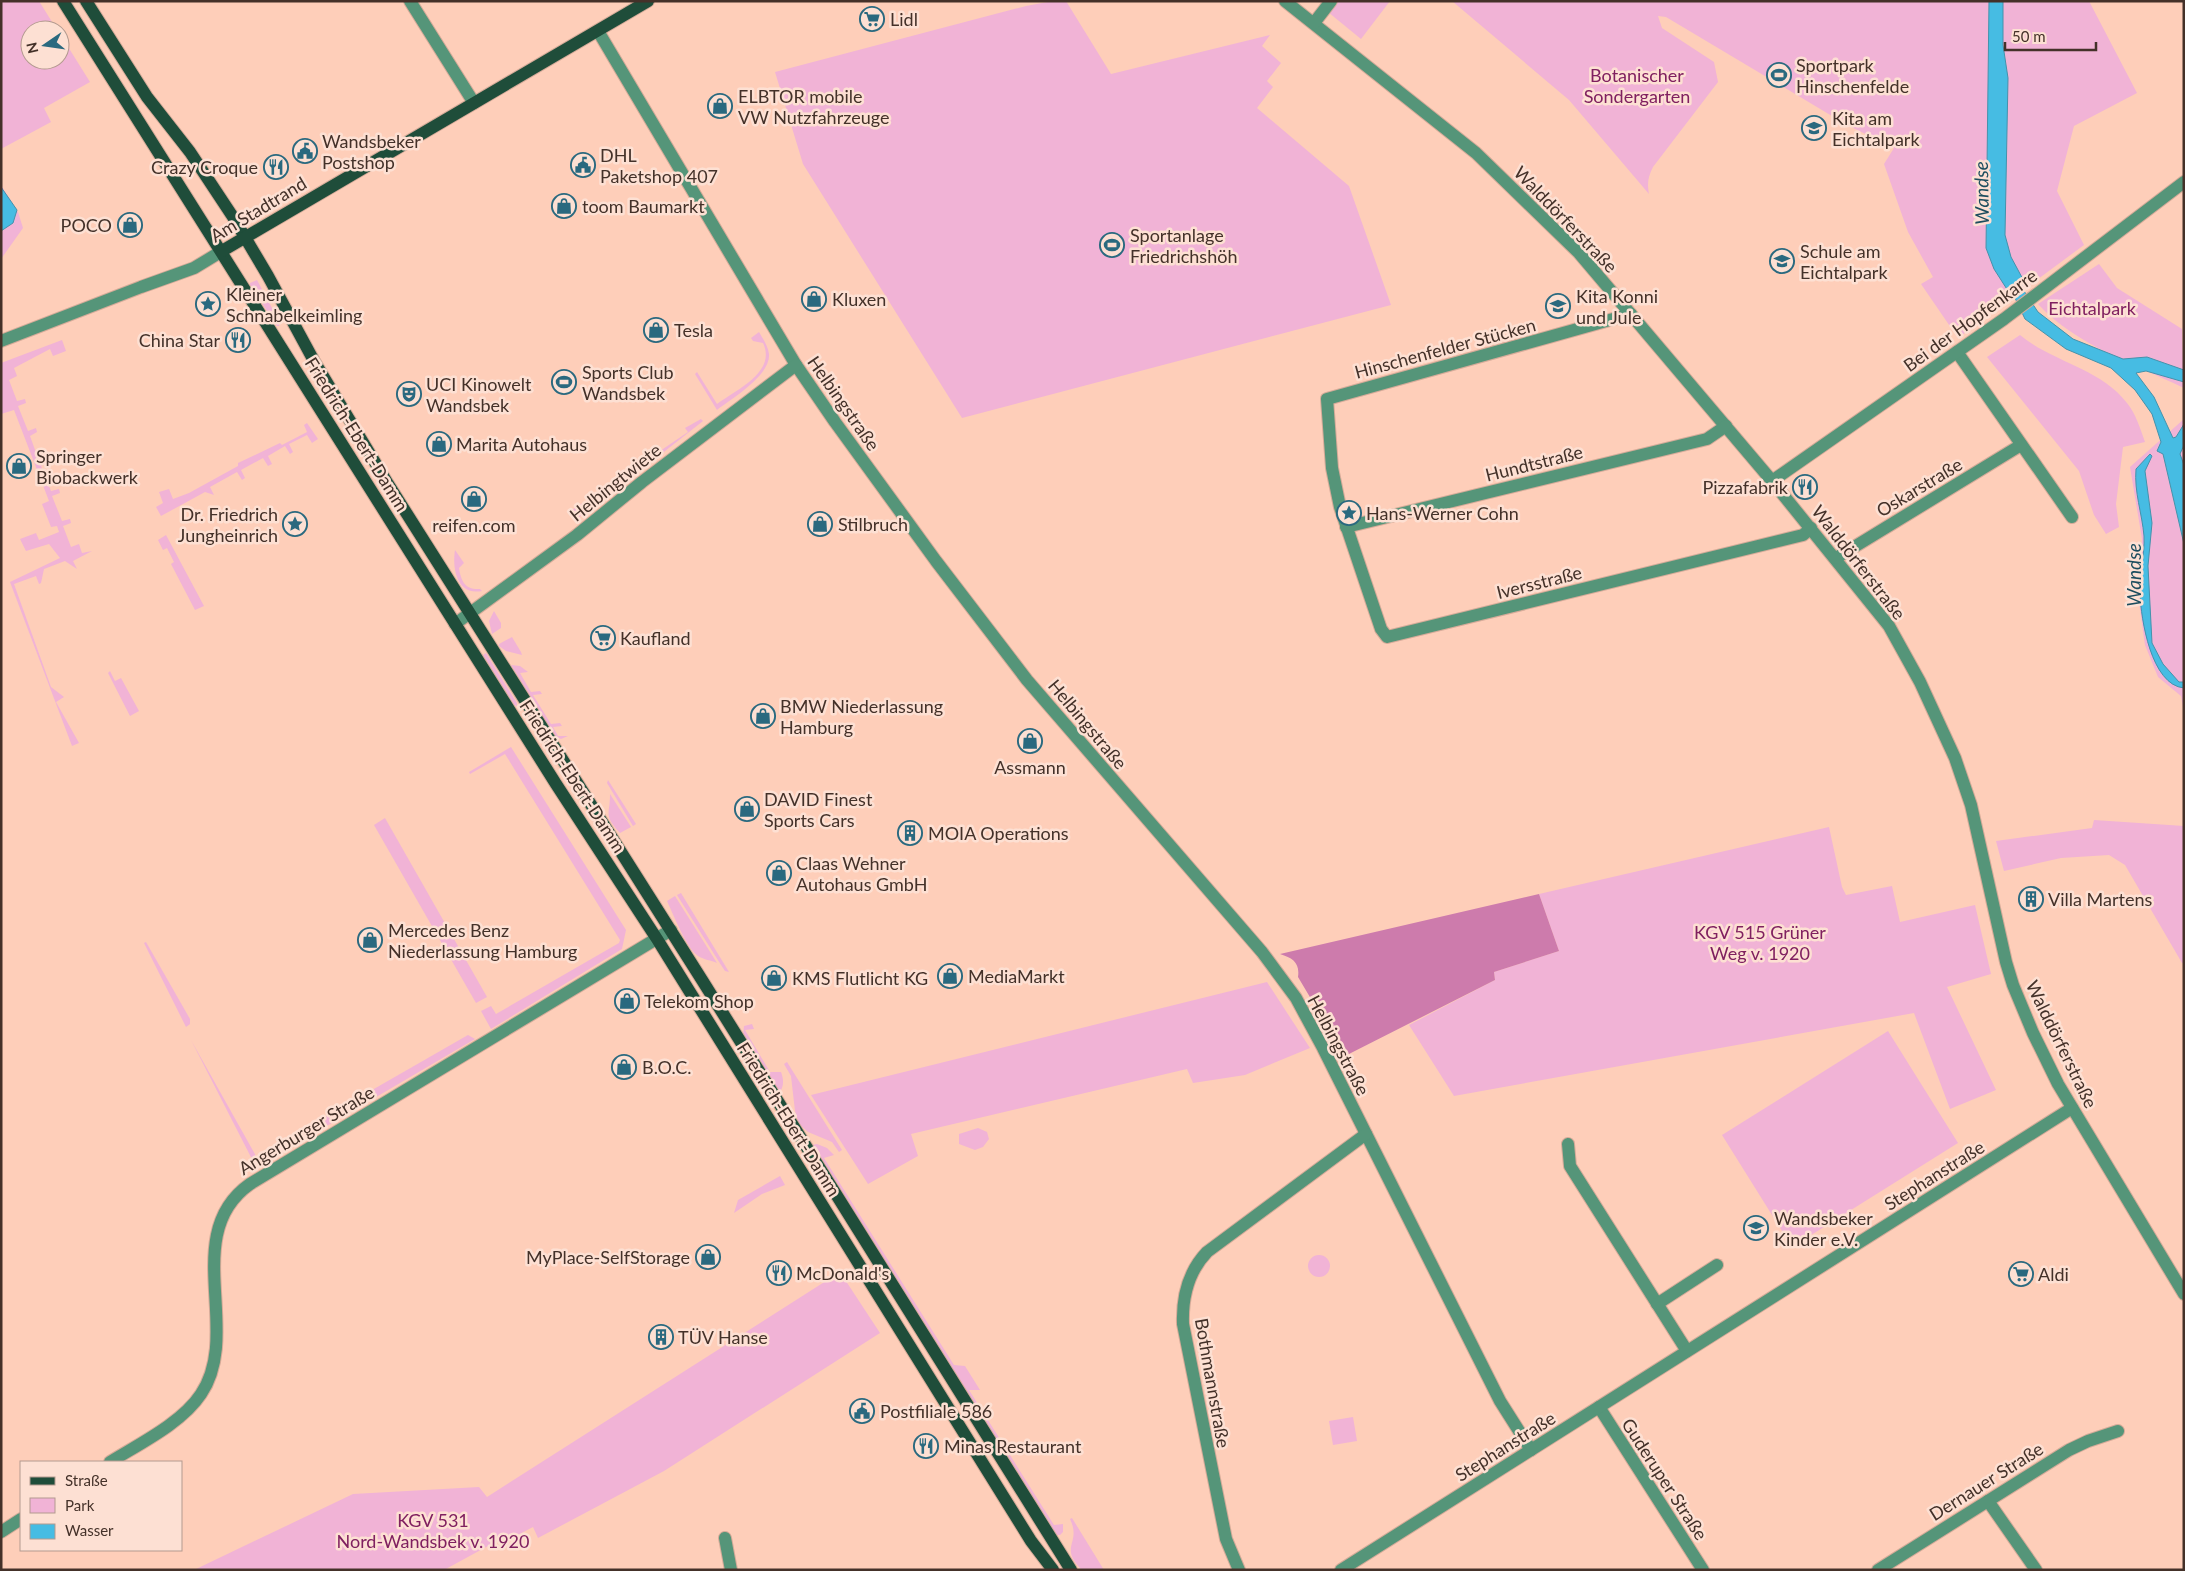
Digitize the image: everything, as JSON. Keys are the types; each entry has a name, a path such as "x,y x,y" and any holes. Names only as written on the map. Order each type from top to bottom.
{"main road":[{"name":"Friedrich-Ebert-Damm","path":"63,1 556,784 657,939 1031,1541 1053,1570"},
{"name":"Friedrich-Ebert-Damm","path":"86,1 147,97 212,184 245,237 340,406 671,930 1071,1570"},
{"name":"Am Stadtrand","path":"222,251 648,1"}],"street":[{"path":"410,1 474,103"},
{"name":"Walddörferstraße","path":"1285,1 1476,153 1579,253 1836,558 1889,626 1920,682 1955,758 1971,805 2013,985 2033,1033 2072,1108 2184,1294"},
{"path":"1314,23 1332,1"},
{"name":"Helbingstraße","path":"598,31 796,365 911,527 1027,680 1278,971 1314,1030 1500,1402 1531,1450"},
{"name":"Bei der Hopfenkarre","path":"1772,481 2016,310 2184,182"},
{"name":"Am Stadtrand","path":"1,341 194,268 222,251"},
{"name":"Hinschenfelder Stücken","path":"1346,527 1332,468 1327,398 1631,314"},
{"path":"1957,352 2072,517"},
{"name":"Helbingtwiete","path":"455,624 585,529 642,482 796,365"},
{"name":"Hundtstraße","path":"1346,527 1707,439 1726,426"},
{"name":"Oskarstraße","path":"1836,558 2021,445"},
{"name":"Iversstraße","path":"1346,527 1381,629 1387,637 1803,535 1811,528"},
{"name":"Angerburger Straße","path":"112,1461 184,1413 202,1393 208,1382 215,1356 216,1237 224,1212 235,1196 250,1184 671,930"},
{"name":"Stephanstraße","path":"1341,1570 2072,1108"},
{"name":"Bothmannstraße","path":"1239,1570 1226,1539 1183,1324 1182,1304 1189,1278 1196,1263 1206,1252 1366,1134"},
{"path":"1568,1144 1570,1166 1687,1351"},
{"path":"1658,1304 1717,1265"},
{"name":"Guderuper Straße","path":"1598,1407 1702,1570"},
{"name":"Dernauer Straße","path":"1878,1570 2069,1450 2088,1441 2118,1432"},
{"path":"1988,1501 2036,1570"},
{"path":"1,1532 20,1521"},
{"path":"725,1538 731,1570"}],"green space":[{"path":"1,1 39,1 51,20 20,20 20,70 70,70 70,50 90,82 44,108 51,122 1,149"},
{"name":"Sportanlage Friedrichshöh","path":"1053,1 1066,1 1111,74 1270,35 1262,46 1281,63 1267,81 1273,87 1257,108 1349,186 1391,305 962,418 803,164 775,72 1026,6"},
{"path":"1337,1 1390,1 1361,39 1328,12"},
{"name":"Botanischer Sondergarten","path":"1452,1 2089,1 2137,93 2074,126 2057,191 2084,245 1958,338 1921,284 1933,277 1908,232 1884,164 1894,148 1847,125 1666,17 1658,16 1662,28 1714,62 1718,82 1653,167 1648,180 1649,194 1569,100"},
{"path":"1,185 18,212 23,228 1,259 1,231 4,230"},
{"name":"Eichtalpark","path":"2099,264 2117,288 2182,329 2184,388 2126,362 2088,342 2070,331 2038,304"},
{"path":"257,280 280,323 279,326 277,326 250,285 250,283"},
{"path":"759,332 769,354 764,370 741,393 717,410 695,374 697,372 717,404 744,386 760,371 766,353 763,343 753,341 751,338"},
{"path":"2020,335 2046,352 2103,381 2127,403 2138,421 2145,442 2123,447 2116,504 2119,527 2106,534 2094,515 2079,471 1987,357"},
{"path":"62,340 66,351 53,356 50,349 14,368 17,376 9,380 17,401 25,399 26,403 18,406 28,431 36,428 37,432 30,436 39,461 47,459 49,462 41,466 51,491 59,489 60,493 52,496 62,521 70,519 71,523 63,526 71,547 79,544 82,553 92,551 73,561 77,569 65,561 44,569 41,583 39,584 36,576 14,584 51,687 64,697 56,702 79,743 72,746 10,582 60,558 49,544 26,551 20,539 36,533 39,540 59,532 57,526 51,527 42,504 49,501 14,410 1,414 1,363"},
{"path":"701,419 703,421 641,470 638,466 688,432 685,428"},
{"path":"2184,419 2184,465 2181,460 2166,467 2184,544 2184,712 2181,696 2158,677 2145,645 2138,595 2142,539 2130,467"},
{"path":"307,423 318,439 312,443 307,435 289,444 293,452 290,454 285,446 268,456 272,464 268,466 263,458 241,470 245,478 242,480 237,472 210,487 214,495 205,492 161,516 156,507 163,503 159,492 169,489 173,499 189,493 238,466 238,463 280,443 282,445 307,432 304,425"},
{"path":"630,471 633,476 578,518 572,510"},
{"path":"166,535 204,606 195,610 171,564 174,562 167,548 163,550 158,540"},
{"path":"455,550 464,563 459,568 465,584 482,591 467,589 458,580 454,565"},
{"path":"494,611 501,623 501,628 492,634 489,621"},
{"path":"512,637 522,655 506,651 499,646 499,644"},
{"path":"486,653 517,703 517,706 514,705 483,655"},
{"path":"511,665 520,666 528,672 520,673 531,692 540,691 542,694 533,695 551,724 560,723 562,726 553,727 558,736 568,736 561,739 555,736"},
{"path":"110,671 115,681 121,678 139,711 130,716 108,673"},
{"path":"511,747 626,930 622,949 491,1029 481,1011 491,1006 496,1014 619,943 620,940 505,754 470,774 469,772"},
{"path":"608,780 636,824 633,826 607,783"},
{"path":"610,794 631,827 620,833 609,818"},
{"path":"385,818 487,997 476,1003 374,825"},
{"path":"2094,820 2184,826 2184,963 2182,963 2125,865 2109,855 2061,858 2004,871 1996,841 2092,828"},
{"name":"KGV 515 Grüner Weg v. 1920","path":"1829,827 1842,887 1846,895 1892,886 1900,922 1975,905 1991,974 1947,987 1996,1090 1950,1109 1914,1013 1454,1096 1409,1025 1495,980 1494,972 1559,951 1539,894"},
{"path":"681,893 729,972 725,971 677,895"},
{"path":"675,896 717,963 698,956 689,946 667,901"},
{"path":"146,942 190,1019 190,1024 186,1027 144,943"},
{"path":"1267,982 1310,1048 1245,1075 1193,1083 1187,1069 911,1134 918,1156 868,1184 811,1095"},
{"path":"752,1024 754,1029 745,1030 770,1072 781,1072 783,1083 779,1093 743,1035 744,1026"},
{"path":"1888,1031 1958,1143 1792,1247 1722,1135"},
{"path":"468,1035 475,1039 279,1154 277,1153 276,1148 278,1144"},
{"path":"191,1040 261,1165 256,1167"},
{"path":"787,1062 842,1150 839,1152 832,1142 808,1132 799,1124 795,1111 791,1076 784,1064"},
{"path":"978,1128 987,1132 989,1139 983,1147 975,1150 959,1144 959,1134"},
{"path":"817,1144 827,1148 834,1155 824,1158 954,1365 965,1366 980,1390 969,1390 1054,1525 1063,1524 1063,1532 1060,1535 1056,1535 812,1145"},
{"path":"780,1176 785,1185 762,1194 734,1213 738,1200"},
{"path":"1319,1255 1327,1258 1330,1266 1327,1274 1319,1277 1311,1274 1308,1266 1311,1258"},
{"name":"KGV 531 Nord-Wandsbek v. 1920","path":"840,1272 880,1333 664,1471 538,1538 533,1527 512,1538 510,1534 444,1570 194,1570 353,1494 479,1487 487,1497"},
{"path":"1353,1417 1357,1441 1333,1445 1329,1421"},
{"path":"1072,1518 1104,1570 1082,1570 1075,1562 1071,1550 1074,1534 1070,1519"}],"shaded area":[{"path":"1539,894 1559,951 1494,972 1495,980 1345,1056 1298,977 1297,965 1289,957 1280,954"}],"water":[{"path":"1989,1 2003,1 2003,45 2008,78 2005,235 2011,257 2025,283 2022,288 2038,312 2073,339 2123,359 2147,357 2184,370 2184,382 2146,371 2136,373 2154,397 2173,438 2176,437 2184,424 2184,445 2180,454 2184,465 2184,544 2163,454 2157,451 2161,442 2152,414 2135,390 2111,368 2066,349 2025,319 2015,298 2010,294 1994,269 1986,248"},
{"path":"1,187 17,210 13,223 1,231"},
{"path":"2150,454 2152,456 2145,471 2152,523 2148,566 2152,643 2163,664 2179,682 2184,682 2184,688 2173,684 2163,676 2150,649 2143,619 2140,587 2144,536 2136,486 2136,469"}],"place":[{"name":"Lidl","path":"872,19"},
{"name":"Sportpark Hinschenfelde","path":"1779,75"},
{"name":"ELBTOR mobile VW Nutzfahrzeuge","path":"720,106"},
{"name":"Kita am Eichtalpark","path":"1814,128"},
{"name":"Wandsbeker Postshop","path":"305,151"},
{"name":"DHL Paketshop 407","path":"583,165"},
{"name":"Crazy Croque","path":"276,167"},
{"name":"toom Baumarkt","path":"564,206"},
{"name":"POCO","path":"130,225"},
{"name":"Sportanlage Friedrichshöh","path":"1112,245"},
{"name":"Schule am Eichtalpark","path":"1782,261"},
{"name":"Kluxen","path":"814,299"},
{"name":"Kleiner Schnabelkeimling","path":"208,304"},
{"name":"Kita Konni und Jule","path":"1558,306"},
{"name":"Tesla","path":"656,330"},
{"name":"China Star","path":"238,340"},
{"name":"Sports Club Wandsbek","path":"564,382"},
{"name":"UCI Kinowelt Wandsbek","path":"409,394"},
{"name":"Marita Autohaus","path":"439,444"},
{"name":"Springer Biobackwerk","path":"19,466"},
{"name":"Pizzafabrik","path":"1805,487"},
{"name":"reifen.com","path":"474,499"},
{"name":"Hans-Werner Cohn","path":"1349,513"},
{"name":"Dr. Friedrich Jungheinrich","path":"295,524"},
{"name":"Stilbruch","path":"820,524"},
{"name":"Kaufland","path":"603,638"},
{"name":"BMW Niederlassung Hamburg","path":"763,716"},
{"name":"Assmann","path":"1030,741"},
{"name":"DAVID Finest Sports Cars","path":"747,809"},
{"name":"MOIA Operations","path":"910,833"},
{"name":"Claas Wehner Autohaus GmbH","path":"779,873"},
{"name":"Villa Martens","path":"2031,899"},
{"name":"Mercedes Benz Niederlassung Hamburg","path":"370,940"},
{"name":"MediaMarkt","path":"950,976"},
{"name":"KMS Flutlicht KG","path":"774,978"},
{"name":"Telekom Shop","path":"627,1001"},
{"name":"B.O.C.","path":"624,1067"},
{"name":"Wandsbeker Kinder e.V.","path":"1756,1228"},
{"name":"MyPlace-SelfStorage","path":"708,1257"},
{"name":"McDonald's","path":"779,1273"},
{"name":"Aldi","path":"2021,1274"},
{"name":"TÜV Hanse","path":"661,1337"},
{"name":"Postfiliale 586","path":"862,1411"},
{"name":"Minas Restaurant","path":"926,1446"}],"water label":[{"name":"Wandse","path":"1981,193"},
{"name":"Wandse","path":"2133,575"}]}
